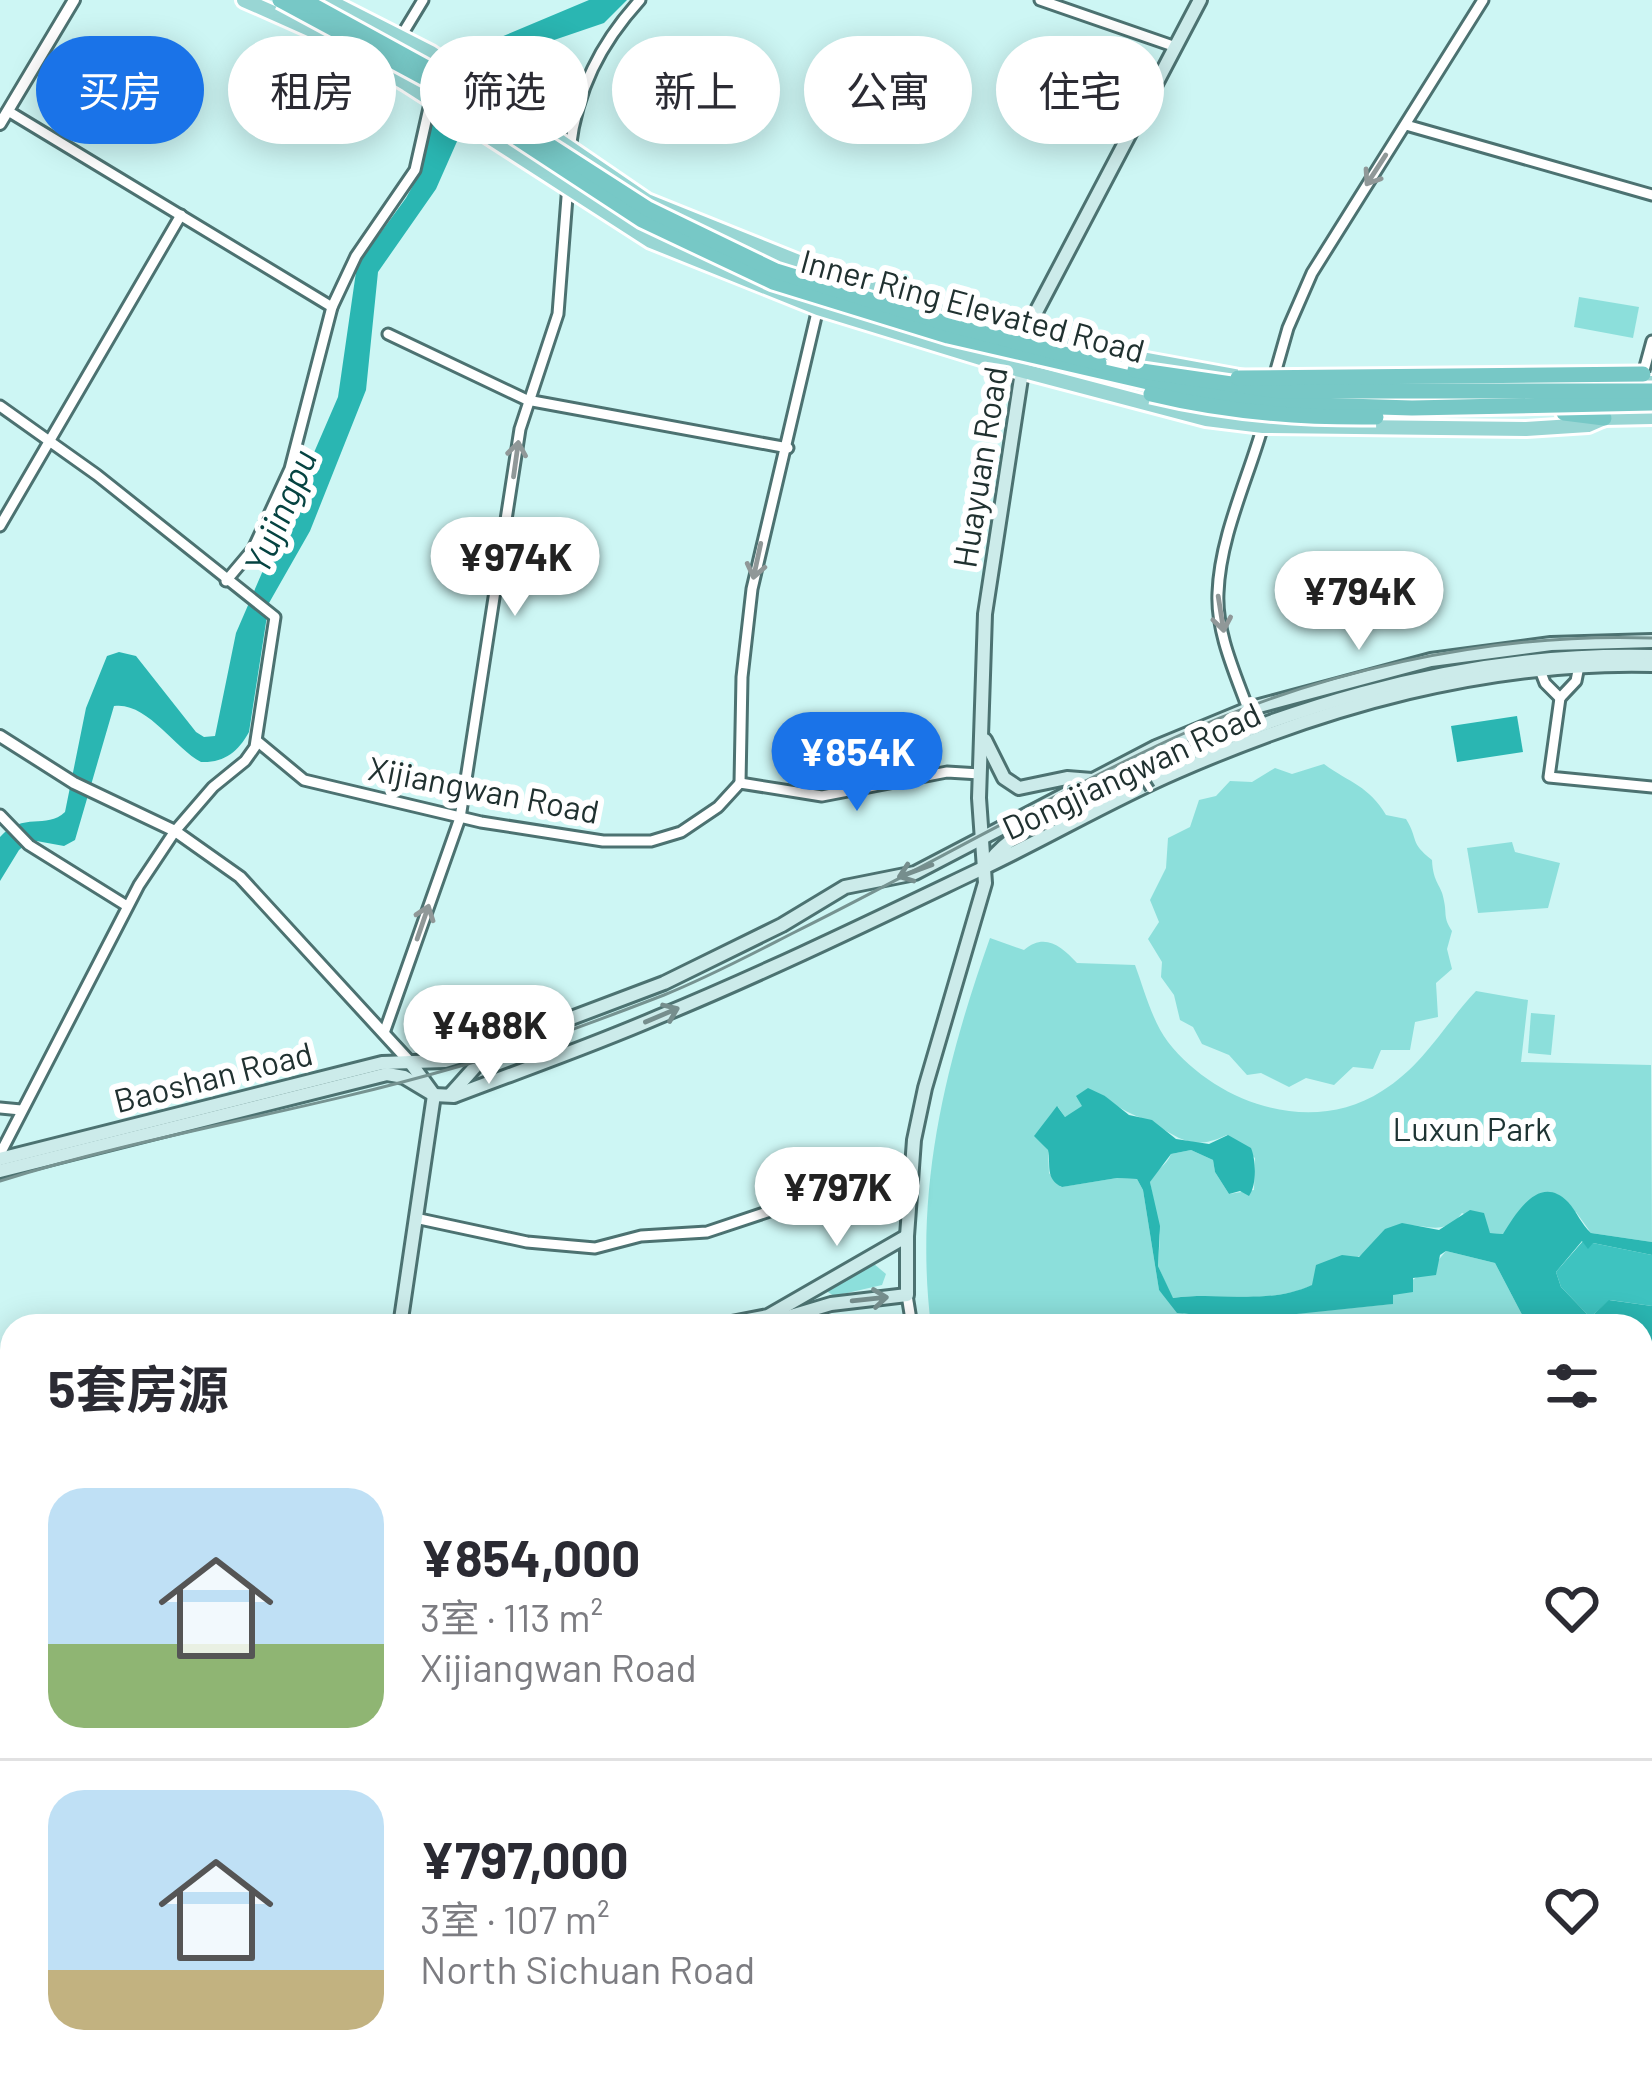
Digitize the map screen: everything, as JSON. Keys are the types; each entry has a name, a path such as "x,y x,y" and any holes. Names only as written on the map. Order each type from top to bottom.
{"highway":[{"name":"Inner Ring Elevated Road","path":"280,0 432,82 643,220 773,282 948,336 1186,392 1281,404 1412,408 1652,403"},
{"name":"Inner Ring Elevated Road","path":"303,0 439,75 648,209 776,271 977,331 1105,364 1280,391 1650,381"},
{"path":"1050,363 1207,408 1315,418 1564,413 1604,418"}],"main road":[{"path":"244,0 325,36"},
{"path":"327,0 453,68 647,201 826,273 1027,339 1273,383 1650,381"},
{"name":"Huayuan Road","path":"986,867 980,774 988,583 1027,339 1035,314 1200,0"},
{"path":"500,144 651,241 818,308 1020,370 1206,419 1263,426 1526,429 1652,417"},
{"path":"981,841 1156,747 1248,710 1431,660 1551,644 1652,641"},
{"name":"Dongjiangwan Road","path":"986,867 1020,834 1132,778 1205,746 1324,704 1418,678 1498,665 1587,656 1652,661"},
{"name":"Dongjiangwan Road","path":"434,1095 449,1096 657,1018 986,867 1176,772 1284,728 1401,693 1473,678 1652,661"},
{"path":"982,733 995,766 1019,788 1067,778 1094,781"},
{"name":"Dongjiangwan Road","path":"409,1061 438,1062 493,1046 682,975 849,885 909,875 981,841"},
{"path":"798,1314 831,1304 907,1294 911,1172 925,1088 980,909 986,867"},
{"name":"Dongjiangwan Road","path":"449,1096 493,1046"},
{"path":"402,1314 434,1095 409,1061"},
{"name":"Baoshan Road","path":"0,1171 380,1076 409,1061"},
{"name":"Baoshan Road","path":"0,1156 382,1063 409,1061"},
{"path":"380,1076 404,1077 434,1095"},
{"path":"767,1314 907,1236"},
{"path":"820,1286 816,1300 831,1304"}],"street":[{"path":"0,124 74,0"},
{"path":"396,43 423,0"},
{"path":"384,1033 460,818 527,400 558,314 573,124 593,62 640,0"},
{"path":"1040,0 1173,46"},
{"path":"1248,710 1218,595 1225,553 1294,311 1312,273 1483,0"},
{"path":"8,111 332,308"},
{"path":"1406,125 1652,195"},
{"path":"226,581 253,549 290,469 332,308 356,256 415,170 422,144"},
{"path":"0,526 181,215"},
{"path":"818,308 752,589 742,677 740,783 822,796 947,772 980,774"},
{"path":"388,334 527,400 788,448"},
{"path":"1650,381 1652,341"},
{"path":"0,406 111,486 273,616 257,741 245,761 213,787 176,831 127,906 0,1156"},
{"path":"1579,666 1576,681 1560,698 1550,777 1652,787"},
{"path":"1540,670 1560,698"},
{"path":"0,736 74,783 176,831 241,877 409,1061"},
{"name":"Xijiangwan Road","path":"257,741 304,779 460,818 580,839 651,841 681,832 706,816 740,783"},
{"path":"1140,773 1150,790"},
{"path":"4,823 29,845 127,906"},
{"path":"0,1108 21,1110"},
{"path":"415,1218 527,1242 595,1248 641,1236 707,1232 844,1186 911,1172"},
{"path":"907,1294 910,1314"}],"green space":[{"path":"1579,297 1639,307 1633,338 1574,327"},
{"path":"1324,764 1366,791 1386,815 1406,819 1417,845 1432,860 1452,931 1447,949 1452,969 1436,983 1438,1017 1415,1022 1410,1050 1381,1050 1373,1069 1353,1067 1334,1085 1306,1078 1289,1087 1261,1073 1247,1075 1229,1055 1202,1044 1193,1027 1180,1020 1174,995 1161,977 1162,962 1148,939 1159,922 1150,900 1166,868 1168,838 1190,827 1199,800 1216,796 1230,781 1252,782 1275,768 1292,774"},
{"path":"1512,842 1515,852 1560,863 1548,908 1478,913 1467,848"},
{"name":"Luxun Park","path":"990,938 1024,950 1046,942 1077,963 1135,965 1168,1042 1212,1082 1266,1107 1325,1111 1354,1105 1396,1081 1476,991 1528,1000 1521,1062 1651,1065 1652,1242 1591,1233 1576,1212 1503,1234 1490,1233 1484,1224 1462,1213 1454,1222 1437,1228 1390,1228 1361,1255 1315,1274 1313,1285 1295,1291 1172,1298 1158,1266 1160,1235 1152,1178 1171,1154 1191,1150 1213,1160 1229,1194 1254,1190 1255,1158 1227,1135 1190,1142 1123,1110 1105,1096 1065,1117 1058,1107 1035,1135 1048,1150 1049,1173 1061,1187 1137,1179 1143,1190 1159,1290 1184,1314 930,1314 930,1177 959,1033"},
{"path":"1531,1013 1555,1015 1551,1055 1528,1053"},
{"name":"Luxun Park","path":"1446,1251 1495,1263 1522,1314 1290,1314 1392,1304 1392,1295"},
{"path":"874,1264 886,1274 882,1285 834,1296 828,1292 830,1286"}],"shaded area":[{"path":"589,0 627,0 604,23 566,36 503,36"},
{"path":"427,144 456,144 436,189 378,272 366,390 310,531 269,603 245,739 223,758 201,762 149,718 126,706 114,706 75,840 64,846 31,840 0,881 0,837 17,825 50,820 65,812 86,708 107,656 119,652 136,656 196,732 215,736 236,633 338,397 357,265 421,171"},
{"path":"1517,716 1523,752 1457,762 1451,726"},
{"path":"1088,1088 1129,1115 1152,1120 1176,1139 1209,1144 1228,1135 1251,1148 1255,1172 1249,1196 1240,1191 1229,1194 1213,1160 1191,1150 1171,1154 1150,1182 1160,1226 1158,1266 1173,1298 1295,1291 1312,1285 1316,1265 1342,1255 1359,1257 1385,1229 1402,1223 1439,1230 1470,1210 1484,1213 1490,1233 1503,1234 1529,1200 1547,1192 1568,1202 1591,1233 1652,1242 1652,1255 1593,1243 1588,1249 1582,1241 1556,1272 1561,1287 1587,1314 1522,1314 1495,1263 1446,1251 1440,1255 1436,1275 1413,1278 1413,1292 1393,1295 1393,1304 1297,1314 1177,1313 1159,1290 1143,1190 1137,1179 1062,1187 1051,1176 1048,1150 1034,1136 1057,1106 1065,1117 1082,1106 1076,1096"},
{"path":"1583,1241 1652,1255 1652,1306 1610,1300 1594,1314 1587,1314 1561,1287 1556,1272"},
{"path":"1609,1300 1652,1306 1652,1314 1594,1314"}],"railway":[{"path":"0,1181 450,1069 638,1005 747,957 1167,741 1282,695 1404,661 1466,650 1528,642 1652,638"}],"water label":[{"name":"Yujingpu","path":"279,511"}]}
